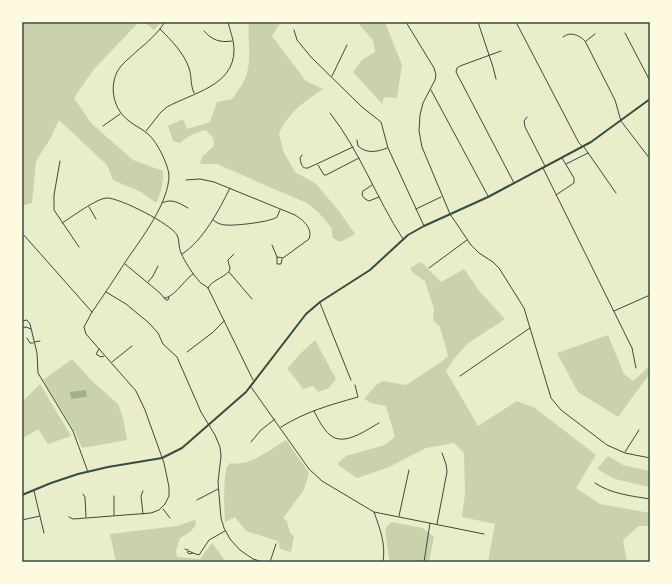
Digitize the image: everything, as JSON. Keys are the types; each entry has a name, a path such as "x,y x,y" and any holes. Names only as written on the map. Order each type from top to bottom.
{"main road":[{"path":"22,495 58,480 88,472 162,458 182,448 209,426 251,387 296,325 306,314 320,302 370,270 404,239 424,226 488,197 582,146 604,133 650,99"}],"street":[{"path":"69,517 73,519 155,512 163,508 167,502 169,494 168,478 162,458 139,396 86,334 84,329 84,326 92,312 155,218 168,184 168,174 165,162 155,142 146,132 130,122 121,114 115,101 113,91 116,73 124,63 166,22"},
{"path":"146,132 165,108 213,85 224,76 230,68 234,49 228,22"},
{"path":"406,22 434,68 436,77 420,111 419,135 422,147 450,214 467,240 477,251 499,268 522,304 548,391 553,402 561,410 601,440 616,449 624,453 650,458"},
{"path":"478,22 496,75 496,79"},
{"path":"517,24 579,143 589,153 616,193"},
{"path":"160,29 170,39 188,64 194,94"},
{"path":"204,30 208,35 218,41 233,41"},
{"path":"294,30 295,36 302,46 331,77 362,107 380,120 384,129 388,148 424,226"},
{"path":"625,33 650,81"},
{"path":"563,37 567,34 571,34 580,37 585,41 615,100 621,121 650,159"},
{"path":"585,41 595,34"},
{"path":"331,77 348,45"},
{"path":"501,51 460,66 456,68 456,72 514,183"},
{"path":"431,89 488,197"},
{"path":"330,113 353,147 404,239"},
{"path":"103,126 121,114"},
{"path":"527,117 524,121 525,127 556,195 632,348 636,368"},
{"path":"357,140 358,146 367,151 375,152 388,148"},
{"path":"302,155 300,160 304,168 308,168 353,147"},
{"path":"566,164 589,153"},
{"path":"556,195 574,183 574,178 562,157"},
{"path":"318,164 323,173 326,175 359,158"},
{"path":"60,161 54,195 54,210 79,247"},
{"path":"186,180 205,179 218,183 299,217 308,226 311,234 308,241 283,258 281,264 276,263 277,257 272,245"},
{"path":"373,185 363,191 362,195 369,201 379,196"},
{"path":"181,254 188,250 214,220 230,188"},
{"path":"416,209 442,197"},
{"path":"62,223 89,206 107,198 120,201 155,218 169,227 176,234 181,254 200,282 208,288 254,383"},
{"path":"162,202 173,200 188,208"},
{"path":"89,206 96,219"},
{"path":"214,220 220,224 228,225 270,220 277,217 281,209"},
{"path":"22,233 92,312"},
{"path":"429,268 467,240"},
{"path":"234,254 228,260 230,269 229,272 252,299"},
{"path":"277,257 283,258"},
{"path":"124,264 164,298 169,297 185,280 194,274"},
{"path":"147,283 153,276 158,266"},
{"path":"208,288 210,284 229,272"},
{"path":"106,292 126,304 149,323 158,333 161,342 175,355 221,451 218,482 221,518 225,531 244,553 253,559 262,562"},
{"path":"614,311 650,295"},
{"path":"320,302 351,380"},
{"path":"187,352 212,333 224,320"},
{"path":"22,321 28,321 31,330 38,359 38,373 74,434 88,472"},
{"path":"22,328 26,327 31,330"},
{"path":"460,376 530,328"},
{"path":"28,338 30,342 40,342"},
{"path":"111,363 132,346"},
{"path":"99,349 96,354 101,358 104,355"},
{"path":"280,428 296,417 336,402 358,396 354,385"},
{"path":"251,387 309,469 317,477 374,512 484,534"},
{"path":"313,411 327,432 339,439 349,438 379,423"},
{"path":"250,442 261,430 275,419"},
{"path":"624,453 639,430"},
{"path":"437,524 447,472 442,453"},
{"path":"399,517 409,470"},
{"path":"595,483 618,493 650,499"},
{"path":"197,500 219,489"},
{"path":"34,490 44,533"},
{"path":"142,491 141,498 143,514"},
{"path":"83,494 85,497 86,518"},
{"path":"114,496 114,516"},
{"path":"163,508 170,518"},
{"path":"374,512 384,541 385,551 383,562"},
{"path":"22,520 40,516"},
{"path":"424,562 430,523"},
{"path":"185,549 199,555 209,540 225,531"},
{"path":"270,562 276,544"},
{"path":"189,551 187,552 188,554 193,553"}],"shaded area":[{"path":"22,22 139,22 94,69 74,98 92,124 133,160 163,171 162,187 156,203 141,192 113,180 107,165 59,120 52,136 36,161 32,203 22,206"},
{"path":"144,22 161,22 154,30"},
{"path":"249,22 281,22 272,36 306,81 323,89 303,103 288,118 279,133 283,151 295,172 315,183 339,211 355,234 340,242 333,238 331,227 319,213 307,203 217,164 200,164 202,157 214,146 213,138 206,130 186,138 180,143 173,141 168,126 183,119 187,129 210,122 217,102 232,99 241,86 247,74 249,59"},
{"path":"357,22 385,22 402,65 397,98 384,97 382,104 353,72 362,60 375,52 373,40"},
{"path":"421,262 441,282 464,269 480,292 505,319 467,344 446,371 478,426 517,401 535,408 596,455 576,488 600,504 650,513 650,526 639,526 623,540 627,562 488,562 495,524 462,517 465,493 464,453 454,443 426,448 387,468 357,478 337,464 346,456 385,445 395,437 386,406 371,403 364,399 375,386 383,381 406,385 448,356 440,327 433,320 434,309 425,281 413,273 410,268"},
{"path":"608,335 624,374 633,381 650,366 650,373 618,417 578,392 557,353"},
{"path":"315,340 336,379 329,388 318,392 313,386 303,389 287,369"},
{"path":"72,359 91,380 118,404 123,418 127,440 82,448 75,432 43,380"},
{"path":"40,384 71,436 48,444 38,429 22,439 22,402"},
{"path":"86,390 87,397 71,399 70,392"},
{"path":"286,440 309,473 304,490 283,518 287,521 290,533 294,536 291,552 280,549 278,541 246,531 235,517 225,522 224,501 227,466 231,463 245,463 252,460"},
{"path":"608,456 623,465 650,471 650,487 615,479 597,469"},
{"path":"195,520 196,525 190,532 180,538 176,550 177,557 200,559 212,543 226,562 116,562 110,534 177,526"},
{"path":"391,522 423,528 434,537 429,562 388,562 389,559 385,529"}]}
